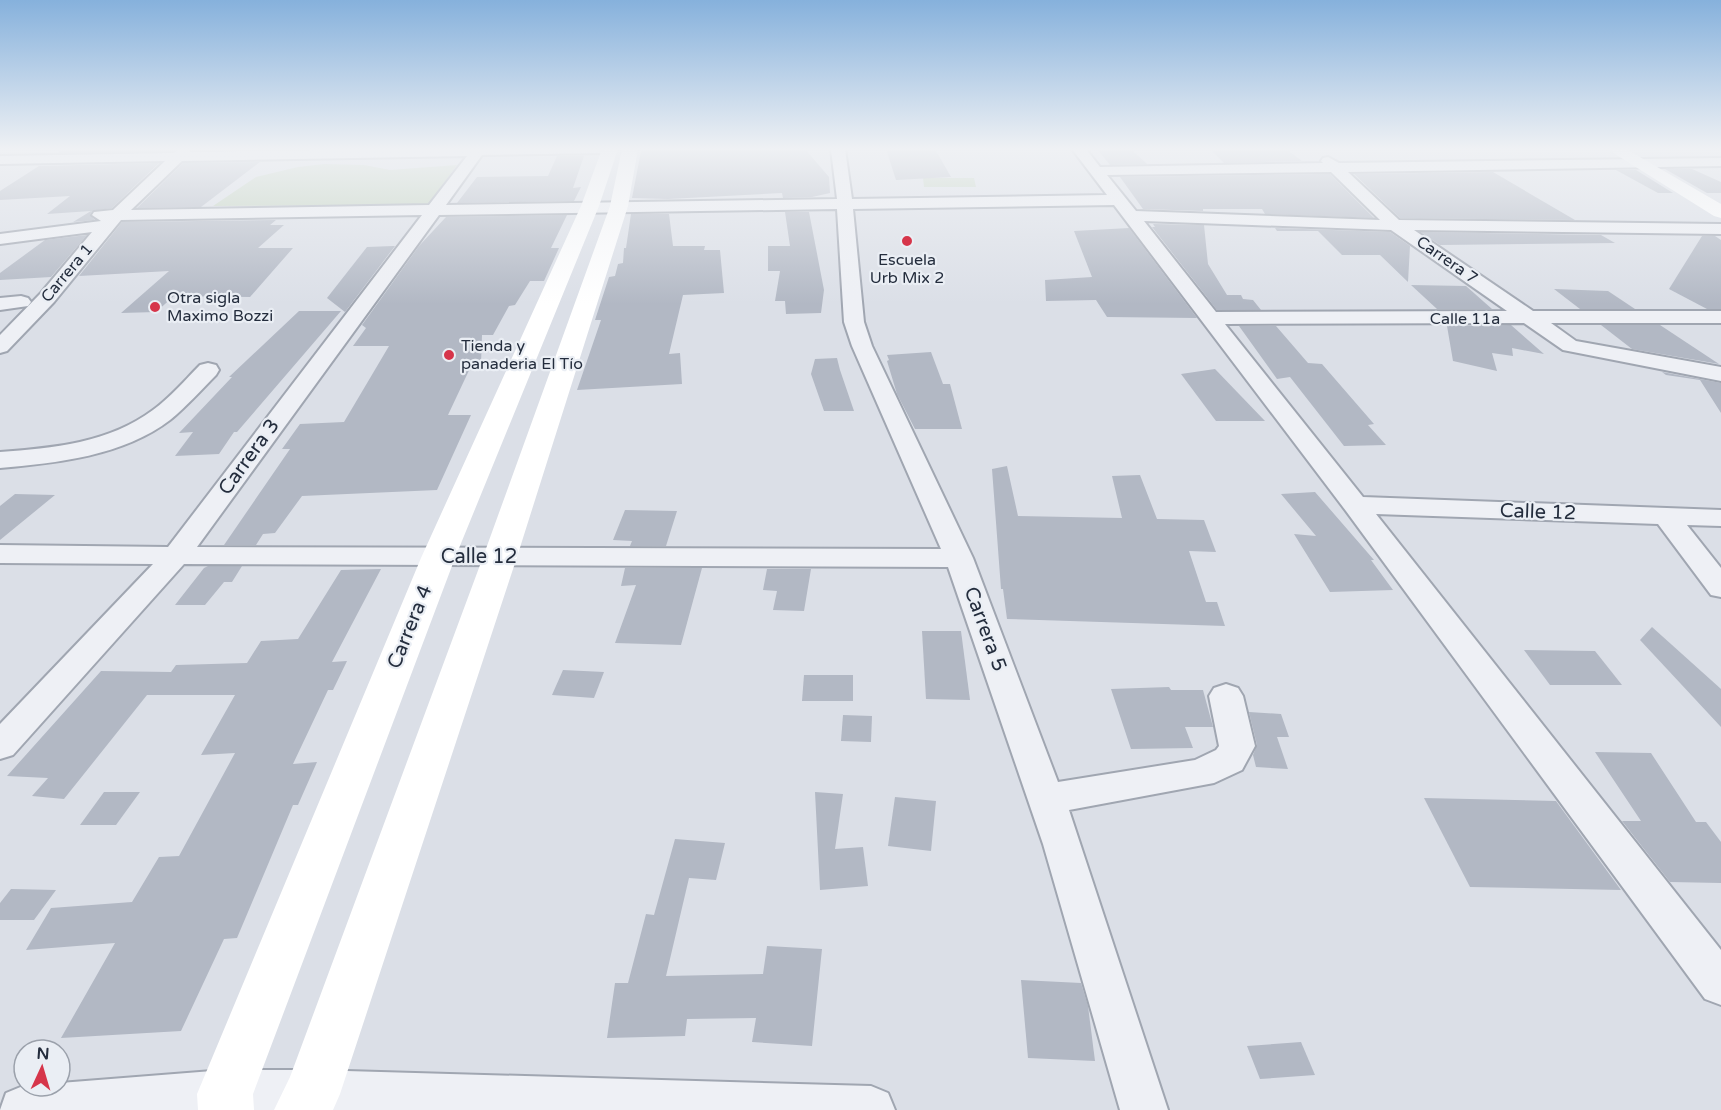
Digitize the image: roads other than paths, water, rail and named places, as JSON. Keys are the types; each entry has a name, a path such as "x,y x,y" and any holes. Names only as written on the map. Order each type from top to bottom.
{"street":[{"name":"Carrera 1","path":"0,324 123,201"},
{"name":"Carrera 3","path":"0,746 177,555 431,211 441,201"},
{"name":"Carrera 4","path":"307,1102 500,557 605,201"},
{"name":"Carrera 4","path":"225,1102 438,558 606,201"},
{"path":"1119,201 1355,505 1721,984"},
{"name":"Carrera 7","path":"1371,201 1395,225 1570,346 1721,374"},
{"path":"1702,201 1721,212"},
{"path":"0,239 103,220 604,206 845,203 1124,208 1395,225 1721,230"},
{"name":"Carrera 5","path":"845,203 854,322 862,346 959,558 1046,799 1144,1110"},
{"name":"Carrera 1","path":"0,347 47,298 103,220"},
{"path":"0,304 21,302"},
{"name":"Calle 11a","path":"1209,318 1721,317"},
{"path":"0,460 57,456 112,441 155,419 208,370"},
{"name":"Calle 12","path":"1355,505 1721,518"},
{"path":"1666,516 1721,588"},
{"name":"Calle 12","path":"0,554 438,558 959,558"},
{"path":"1046,799 1201,773 1229,760 1237,746 1226,696"},
{"path":"23,1110 225,1102 307,1102 871,1110"}],"place":[{"name":"Escuela Urb Mix 2","path":"907,241"},
{"name":"Otra sigla Maximo Bozzi","path":"155,307"},
{"name":"Tienda y panaderia El Tío","path":"449,355"}]}
